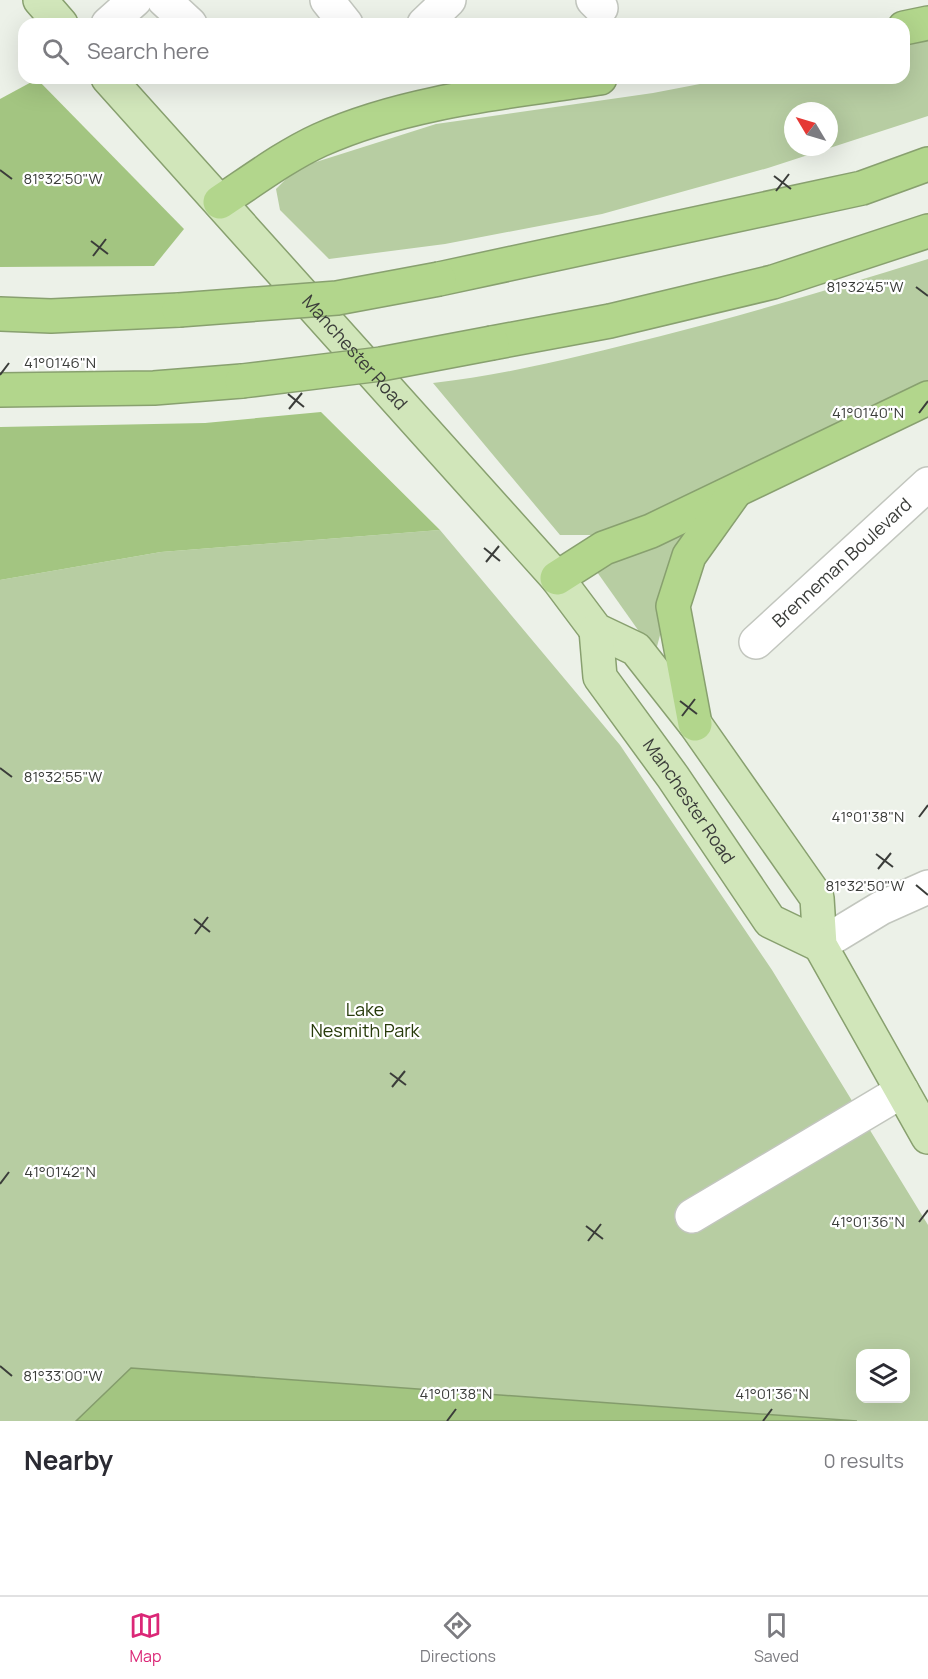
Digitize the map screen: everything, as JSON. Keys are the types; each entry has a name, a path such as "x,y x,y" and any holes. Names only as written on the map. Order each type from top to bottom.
{"highway":[{"path":"910,27 928,23"},
{"path":"220,202 321,139 377,120 466,99 562,84"},
{"path":"0,314 51,316 178,310 337,298 439,279 862,188 928,164"},
{"path":"0,390 154,388 242,381 381,364 610,321 773,282 928,231"},
{"path":"557,578 604,548 651,531 928,398"},
{"path":"695,724 673,606 689,556 735,491"}],"main road":[{"name":"Manchester Road","path":"113,84 557,578 596,630 636,649 695,724 817,898 820,945 928,1137"},
{"name":"Manchester Road","path":"596,630 600,676 673,777 770,921 820,945"}],"street":[{"path":"115,18 135,0"},
{"path":"164,0 184,18"},
{"path":"430,18 449,0"},
{"name":"Brenneman Boulevard","path":"756,642 928,484"},
{"path":"820,945 881,908 928,887"},
{"path":"692,1216 902,1090"}],"green space":[{"path":"928,40 928,116 838,145 838,102 784,102 784,156 805,156 602,214 445,244 329,259 280,210 276,189 297,168 436,124 653,93 700,84 910,84 910,44"},
{"path":"928,259 928,381 731,474 667,512 612,535 560,535 433,383 519,369 661,336"},
{"name":"Lake Nesmith Park","path":"440,530 620,745 772,970 928,1225 928,1421 857,1421 131,1368 76,1421 0,1421 0,580 161,552"},
{"path":"688,530 655,654 597,572 622,557"}],"shaded area":[{"path":"28,84 42,84 184,229 154,266 0,267 0,99"},
{"path":"321,412 440,530 161,552 0,580 0,427 205,423"},
{"path":"131,1368 857,1421 76,1421"}]}
